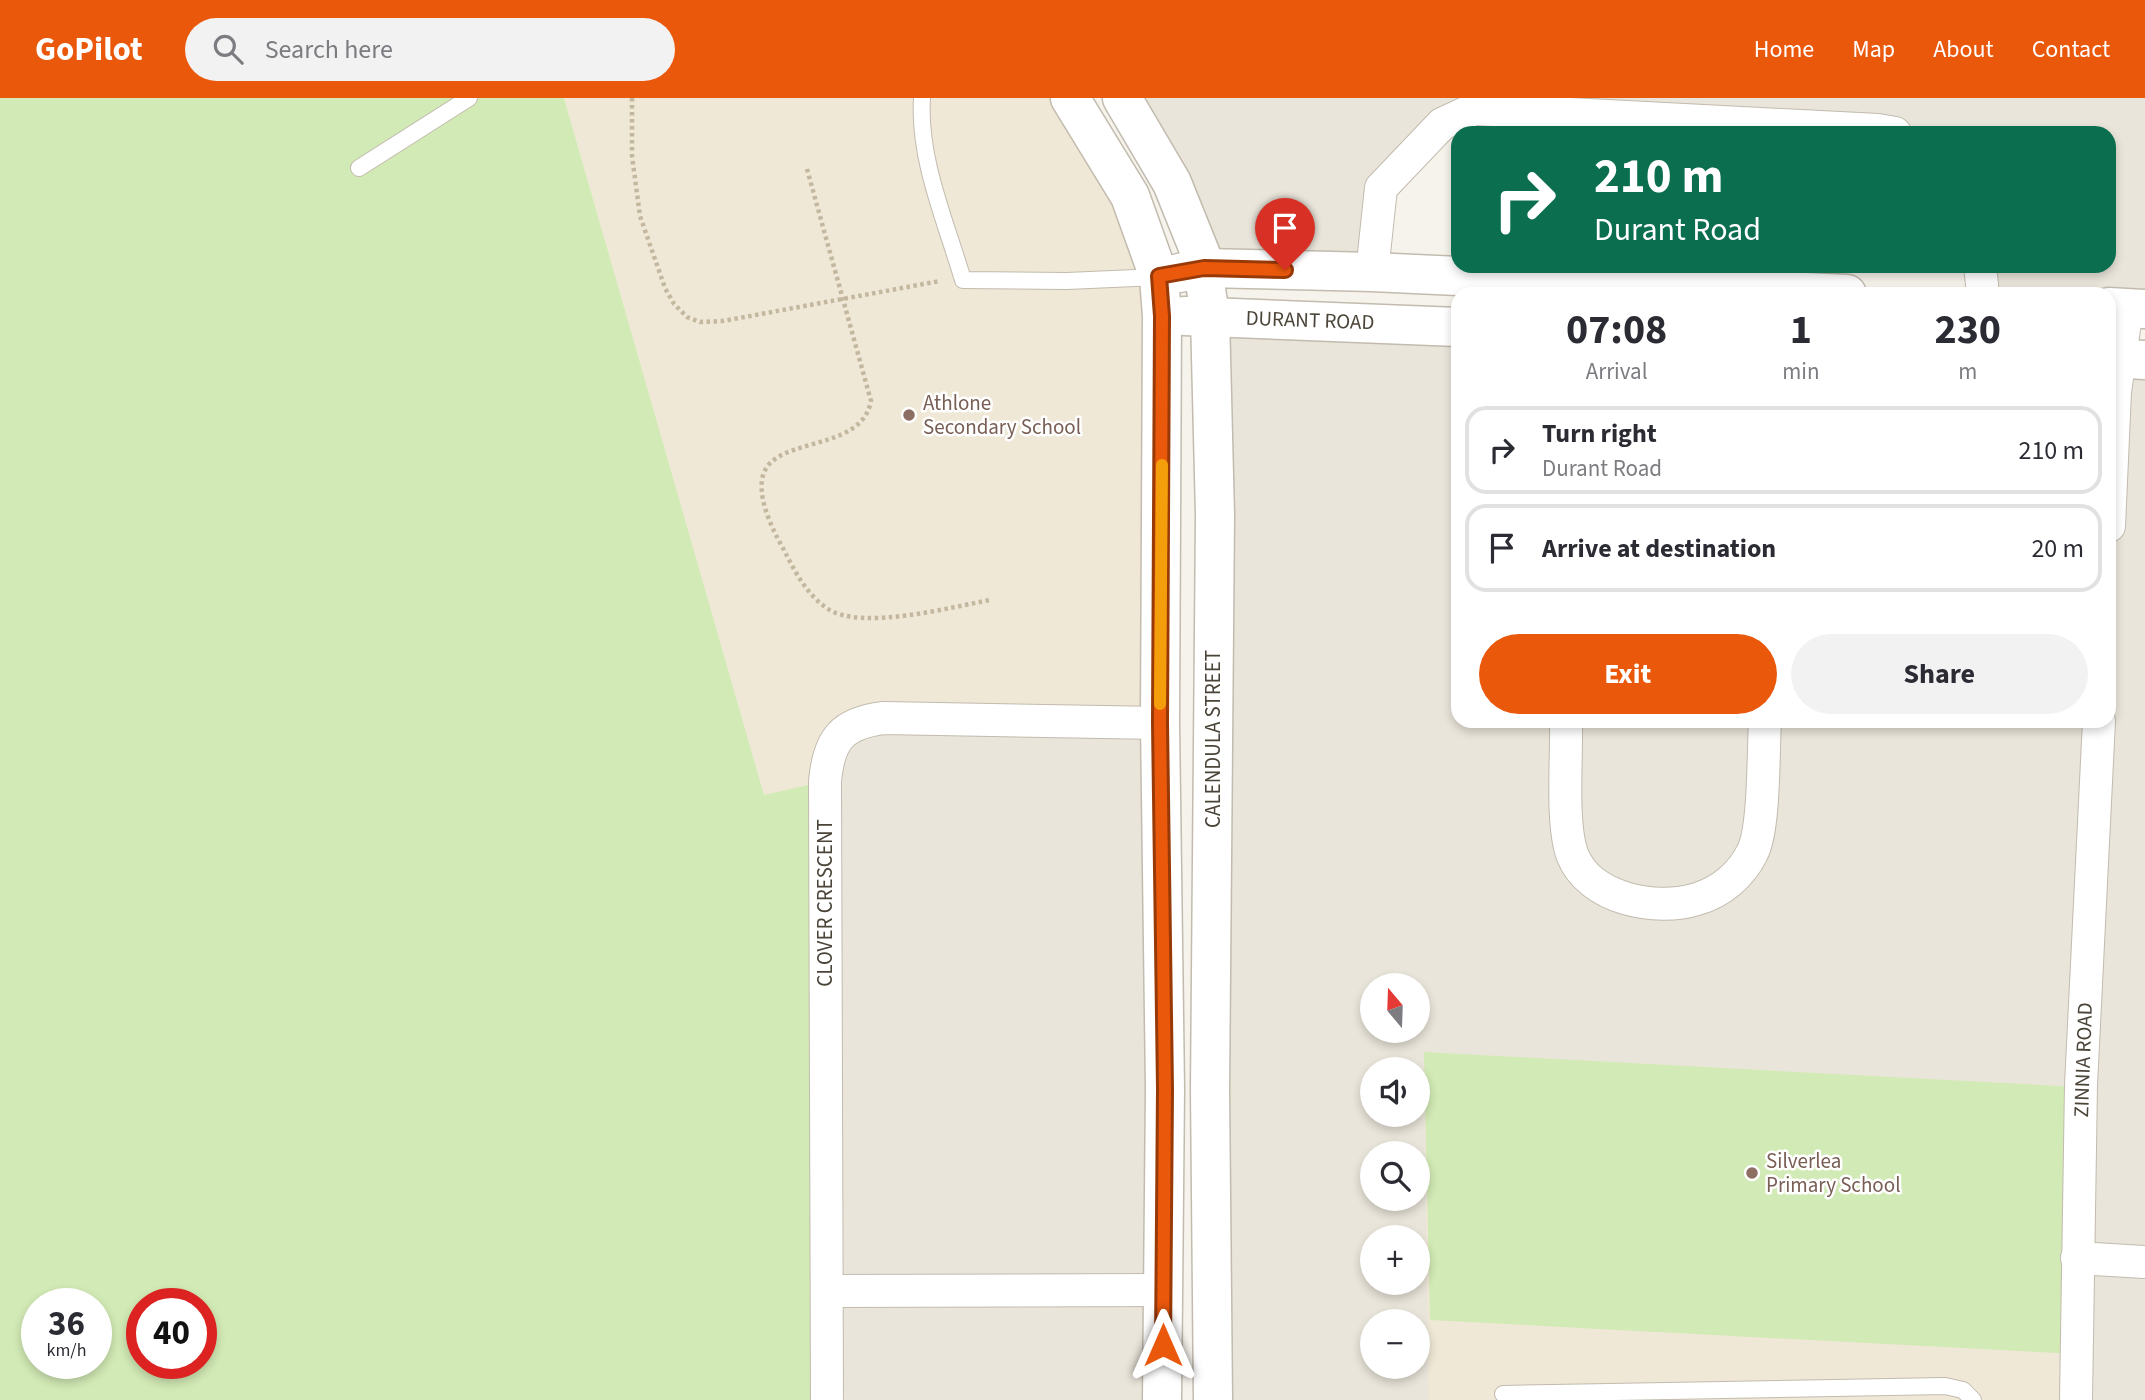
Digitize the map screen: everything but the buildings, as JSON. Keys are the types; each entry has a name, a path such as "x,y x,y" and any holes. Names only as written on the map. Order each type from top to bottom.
{"street":[{"path":"1070,98 1130,196 1159,276 1162,316 1160,723 1165,1089 1162,1400"},
{"name":"CALENDULA STREET","path":"1122,98 1172,183 1204,268 1210,316 1215,514 1210,1090 1213,1400"},
{"path":"1372,272 1381,188 1442,124 1474,108 1805,126"},
{"path":"1159,276 1204,268 1372,272 1629,287"},
{"path":"2116,390 2125,359 2127,308"},
{"name":"DURANT ROAD","path":"1162,316 1451,327"},
{"name":"CLOVER CRESCENT","path":"827,1400 825,781 827,761 839,735 863,720 884,718 1160,723"},
{"path":"1566,728 1567,827 1573,855 1591,879 1619,898 1665,904 1696,900 1720,888 1741,872 1755,849 1765,728"},
{"name":"ZINNIA ROAD","path":"2076,1400 2081,1085 2099,728"},
{"path":"1165,1089 1210,1090"},
{"path":"2077,1258 2145,1262"},
{"path":"827,1292 1163,1290"}],"lane":[{"path":"359,168 469,98"},
{"path":"922,98 922,132 926,154 963,280 1078,281 1159,276"},
{"path":"1503,1394 1945,1386 1963,1390 1973,1400"}],"path":[{"path":"632,98 632,156 640,216 665,288 674,304 687,317 701,322 723,321 844,301 893,288 963,280"},
{"path":"807,169 869,390 869,413 862,423 850,432 789,453 778,458 765,470 762,481 764,497 775,535 799,578 830,610 855,617 883,619 990,600"}],"shaded area":[{"name":"Athlone Secondary School","path":"564,98 1070,98 1159,277 1160,723 863,720 825,781 764,796"},
{"path":"1122,98 2145,98 2145,309 2116,297 2116,287 1982,287 1981,273 2116,273 2116,126 1777,126 1489,109 1463,126 1451,126 1451,134 1394,172 1372,272 1204,268"},
{"path":"1210,316 1451,327 1451,728 2116,728 2116,358 2145,360 2145,1400 1213,1400"},
{"path":"1160,723 1162,1400 827,1400 839,735"},
{"name":"Silverlea Primary School","path":"1424,1052 2079,1087 2077,1400 1429,1400 1430,1309 1428,1309 1427,1295 1430,1295 1430,1225 1426,1225 1426,1211 1430,1211 1430,1141 1425,1141 1425,1127 1430,1127 1430,1057 1424,1057"}],"green space":[{"path":"0,98 564,98 764,795 825,781 827,1400 0,1400"},
{"name":"Silverlea Primary School","path":"1424,1052 2079,1087 2077,1354 1430,1320 1430,1225 1428,1211 1430,1211 1430,1141 1426,1141 1426,1127 1430,1127 1430,1057 1424,1057"}],"slow traffic":[{"path":"1160,704 1162,465"}],"place":[{"name":"Athlone Secondary School","path":"909,415"},
{"name":"Silverlea Primary School","path":"1752,1173"}],"route":[{"path":"1163,1345 1165,1089 1160,723 1162,316 1159,276 1204,268 1285,270"}]}
